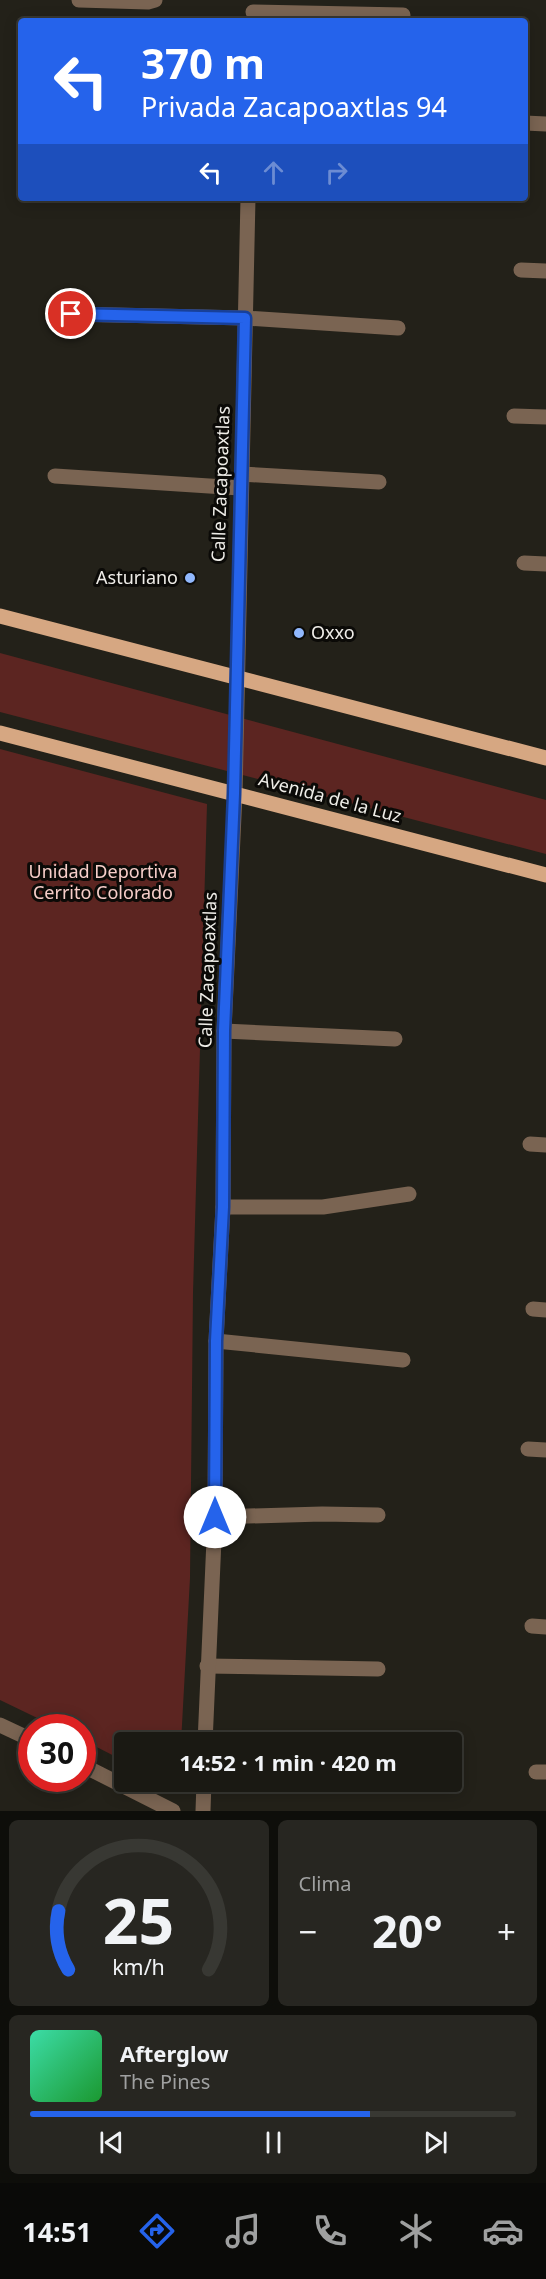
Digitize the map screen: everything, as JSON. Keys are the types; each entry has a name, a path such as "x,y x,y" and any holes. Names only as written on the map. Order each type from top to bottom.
{"main road":[{"path":"0,616 546,758"},
{"name":"Avenida de la Luz","path":"0,733 546,875"}],"street":[{"path":"79,0 148,2 155,0"},
{"path":"253,11 403,15"},
{"path":"528,123 546,124"},
{"name":"Calle Zacapoaxtlas","path":"205,1732 215,1517 216,1341 223,1207 224,1031 234,794 248,201"},
{"path":"521,270 546,272"},
{"path":"71,314 245,318 398,328"},
{"path":"514,416 546,417"},
{"path":"55,476 379,482"},
{"path":"524,563 546,564"},
{"path":"224,1031 396,1039"},
{"path":"530,1144 546,1145"},
{"path":"223,1207 323,1207 409,1194"},
{"path":"216,1341 403,1360"},
{"path":"528,1449 546,1450"},
{"path":"215,1517 378,1515"},
{"path":"207,1666 378,1669"},
{"path":"0,1725 18,1733"},
{"path":"96,1772 173,1811"},
{"path":"203,1811 204,1792"}],"green space":[{"path":"0,653 546,800 546,854 0,712"},
{"name":"Unidad Deportiva Cerrito Colorado","path":"0,749 207,804 193,1293 190,1578 182,1732 114,1732 114,1756 96,1747 96,1714 29,1714 0,1700"}],"place":[{"name":"Asturiano","path":"190,578"},
{"name":"Oxxo","path":"299,633"}],"route":[{"path":"71,314 245,318 234,794 224,1031 223,1207 216,1341 215,1517"}]}
